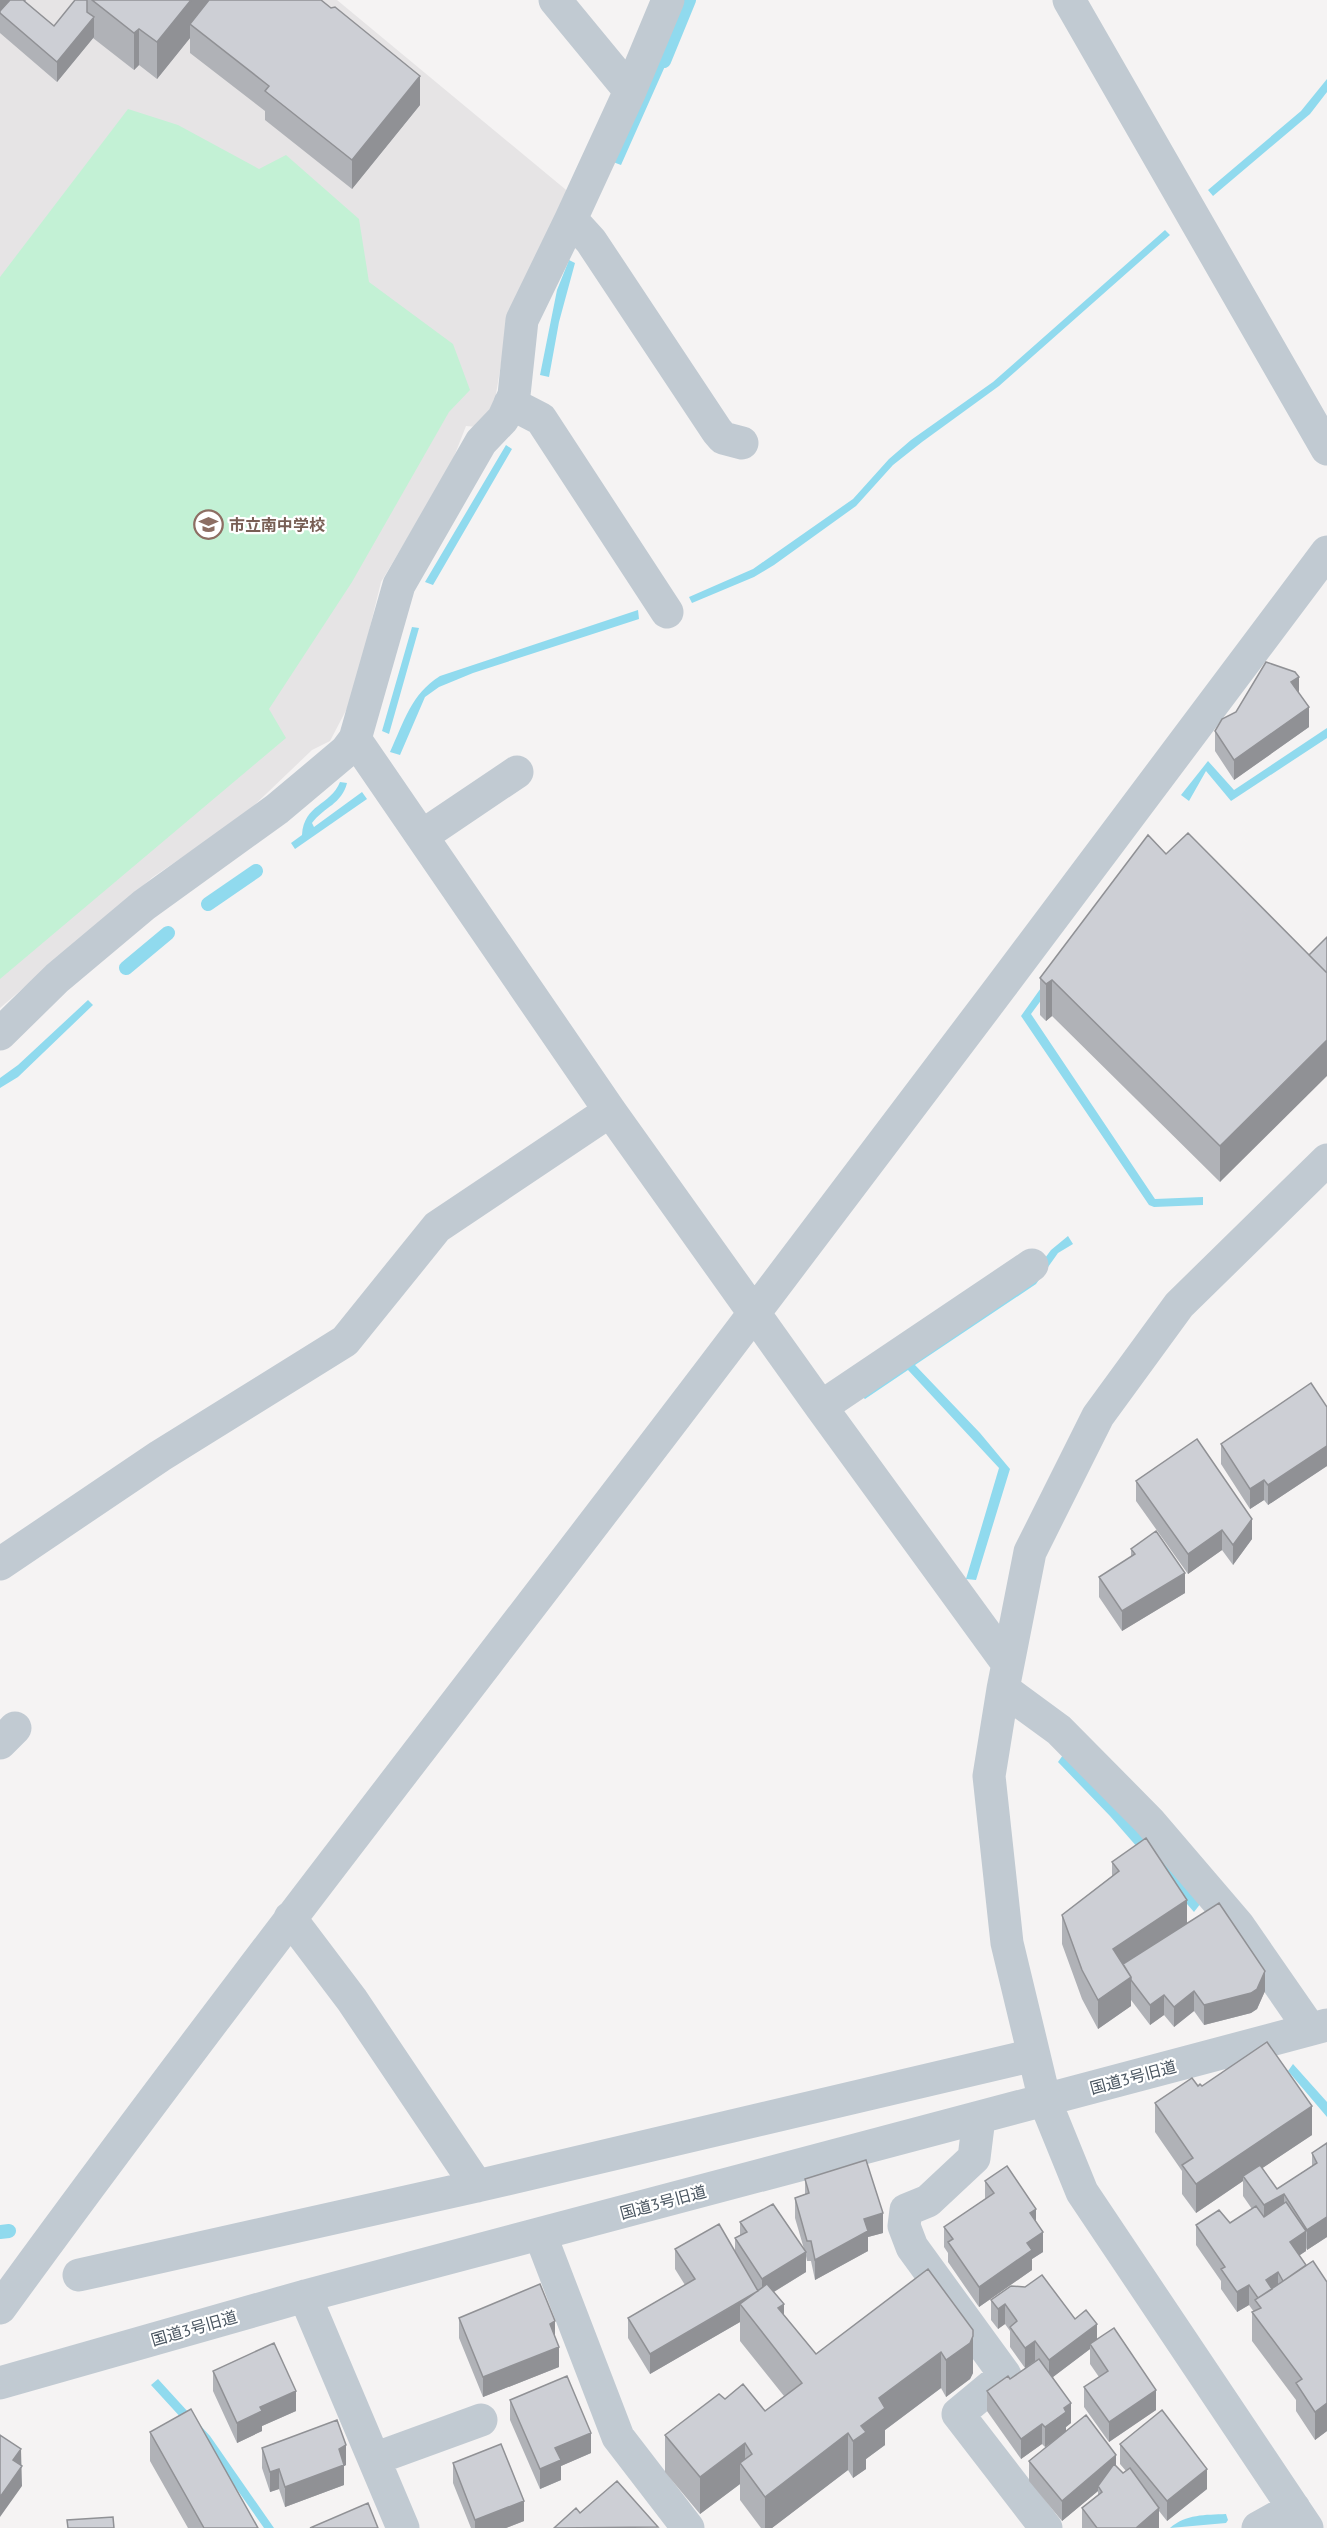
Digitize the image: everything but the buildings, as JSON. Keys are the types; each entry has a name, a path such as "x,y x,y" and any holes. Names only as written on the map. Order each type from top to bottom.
{"street":[{"path":"555,0 630,91"},
{"path":"0,1034 57,978 135,912 277,809 346,751 356,739 399,585 481,442 503,418 514,396 522,320 630,91 668,0"},
{"path":"1071,1 1327,449"},
{"path":"571,219 591,241 717,431 723,438 741,443"},
{"path":"510,403 541,419 667,612"},
{"path":"0,2308 127,2133 754,1314 1327,552"},
{"path":"356,739 610,1111 821,1407 1005,1676 1149,1821 1238,1925 1319,2027"},
{"path":"422,836 517,772"},
{"path":"0,1564 160,1456 345,1341 437,1227 610,1111"},
{"path":"1258,2528 1300,2518 1082,2192 1045,2101 1007,1943 989,1776 1005,1676 1030,1552 1098,1416 1179,1305 1327,1160"},
{"path":"821,1407 1032,1265"},
{"path":"290,1918 352,2000 477,2186"},
{"name":"国道3号旧道","path":"0,2383 305,2296 1319,2027"},
{"path":"79,2275 477,2186 1034,2055"},
{"path":"979,2118 974,2158 928,2201 906,2210 904,2226 912,2247 1005,2375 958,2414 1041,2526"},
{"path":"540,2234 618,2437 688,2528"},
{"path":"305,2296 403,2528"},
{"path":"374,2458 481,2420"}],"shaded area":[{"name":"市立南中学校","path":"0,0 337,0 571,194 508,322 494,406 477,427 466,426 450,467 381,582 353,697 330,741 312,750 242,817 153,877 0,1008"}],"green space":[{"name":"市立南中学校","path":"128,109 178,125 259,169 286,155 359,219 369,282 453,344 470,390 449,412 352,582 269,709 286,738 0,979 0,277"}],"water":[{"path":"667,43 674,46 621,165 613,162"},
{"path":"1327,79 1327,92 1310,114 1213,196 1208,190 1301,111"},
{"path":"1165,230 1170,235 999,386 893,465 856,506 754,577 692,603 689,597 753,569 853,499 889,459 911,440 993,382"},
{"path":"569,260 575,263 559,322 549,377 540,375 557,290"},
{"path":"506,445 512,449 433,585 425,582"},
{"path":"638,610 639,619 473,673 439,687 425,697 400,755 390,752 415,700 430,683 440,676"},
{"path":"412,627 419,628 389,734 382,731"},
{"path":"1327,728 1327,738 1231,801 1206,771 1189,801 1181,795 1208,761 1234,790"},
{"path":"340,782 347,783 345,790 337,801 312,823 314,827 362,792 367,799 295,849 291,843 302,835 307,817 336,790"},
{"path":"1063,957 1070,961 1031,1014 1155,1199 1203,1197 1203,1205 1154,1207 1149,1205 1021,1016"},
{"path":"88,1000 93,1005 18,1077 0,1088 0,1078 18,1065"},
{"path":"1068,1236 1073,1244 1058,1253 1036,1284 915,1365 980,1433 1010,1469 976,1580 966,1579 999,1468 908,1370 865,1399 860,1395 1028,1281 1051,1250"},
{"path":"1063,1755 1144,1838 1201,1903 1194,1912 1110,1816 1058,1762"},
{"path":"1293,2064 1327,2102 1327,2117 1288,2071"},
{"path":"158,2379 210,2436 274,2528 264,2528 205,2444 151,2385"},
{"path":"1226,2514 1228,2520 1226,2523 1170,2528 1189,2518"}],"waterway":[{"path":"664,61 689,0"},
{"path":"208,904 256,871"},
{"path":"126,968 168,933"},
{"path":"0,2232 9,2231"}],"place":[{"name":"市立南中学校","path":"208,525"}]}
